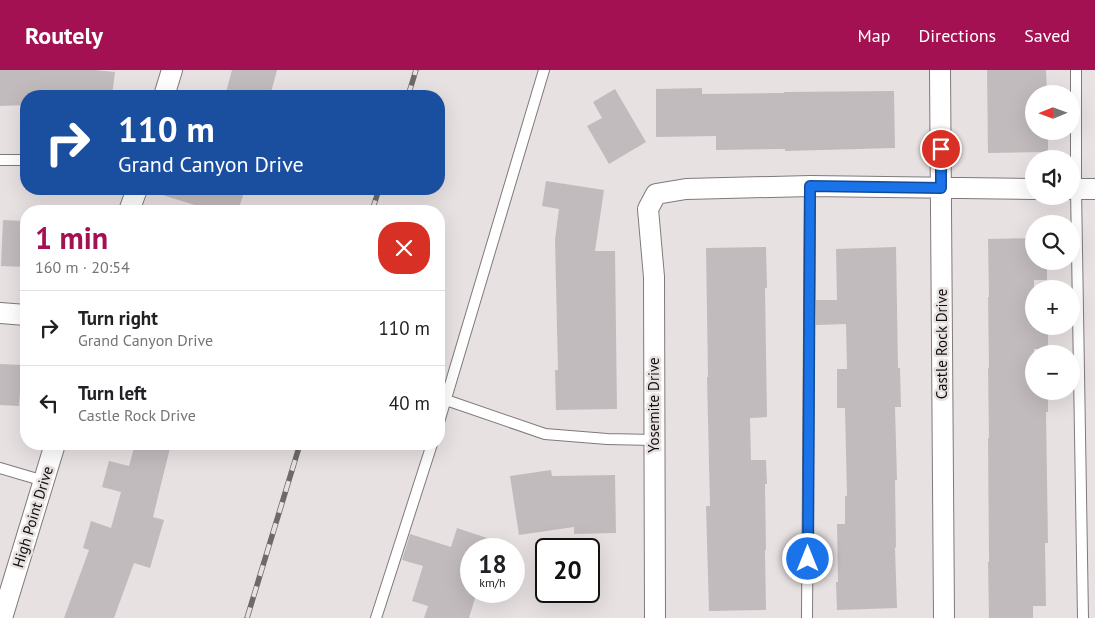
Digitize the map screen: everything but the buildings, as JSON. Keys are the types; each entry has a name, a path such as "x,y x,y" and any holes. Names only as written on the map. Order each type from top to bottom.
{"street":[{"path":"166,90 172,70"},
{"name":"Castle Rock Drive","path":"940,70 944,618"},
{"path":"810,186 1025,189"},
{"name":"Yosemite Drive","path":"655,618 654,277 648,209 656,194 686,189 810,186"},
{"path":"0,312 20,314"},
{"name":"High Point Drive","path":"2,618 53,450"}],"lane":[{"path":"445,403 544,70"},
{"path":"1076,70 1081,189 1083,618"},
{"path":"0,160 20,160"},
{"path":"807,618 810,186"},
{"path":"446,400 545,434 606,439 654,440"},
{"path":"376,618 430,450"},
{"path":"0,468 44,481"}],"railway":[{"path":"410,90 416,70"},
{"path":"374,205 377,195"},
{"path":"247,618 298,450"}],"route":[{"path":"808,559 810,186 941,188 941,149"}]}
